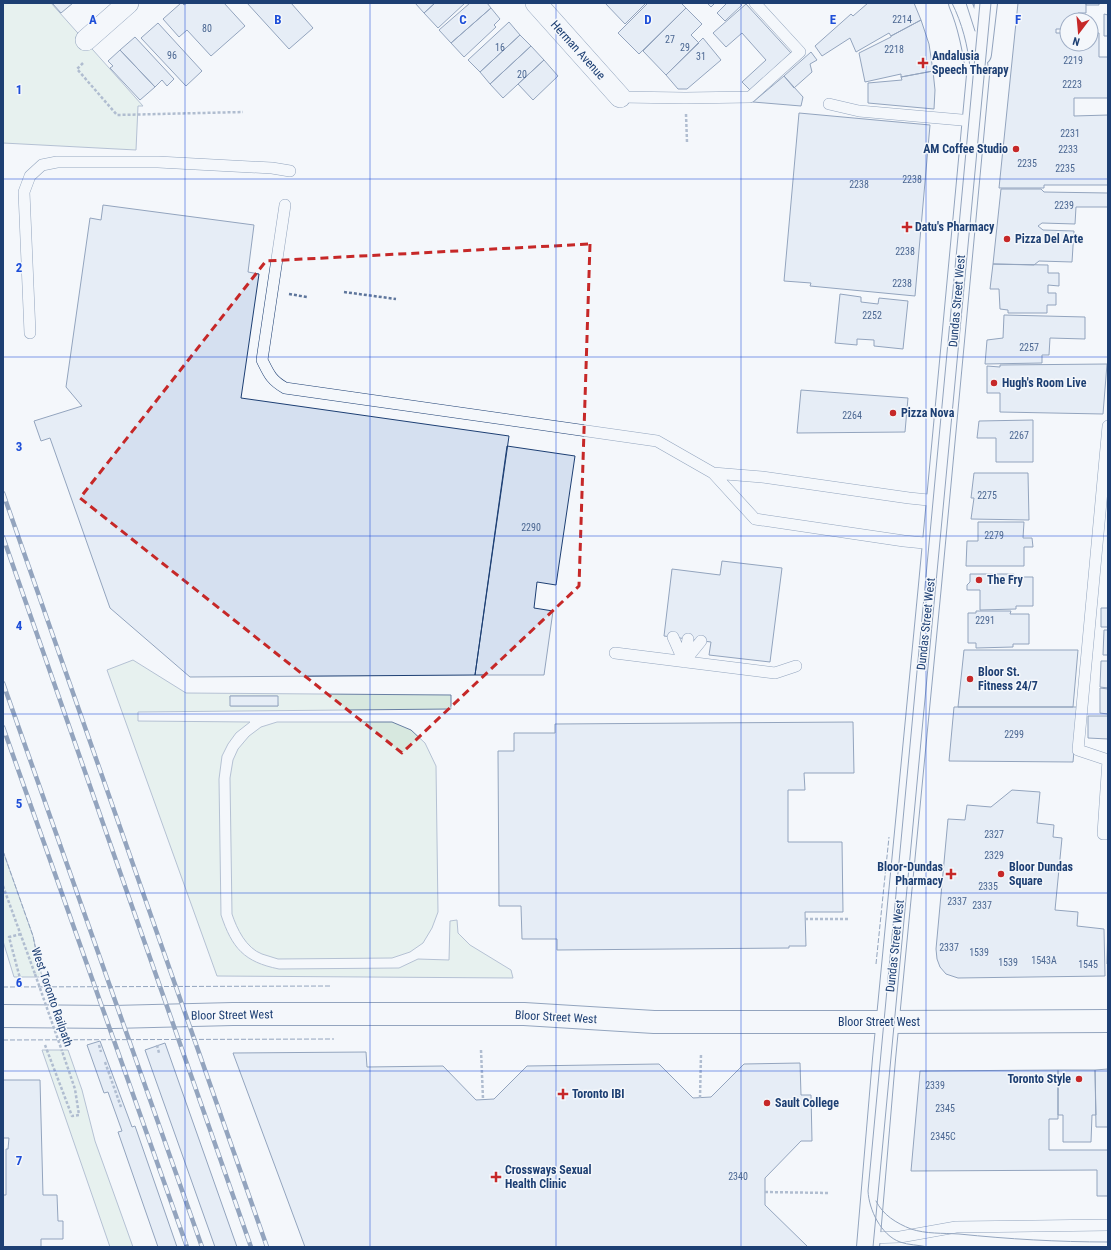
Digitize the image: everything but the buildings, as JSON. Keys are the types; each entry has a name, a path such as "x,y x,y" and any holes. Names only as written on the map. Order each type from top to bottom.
{"main road":[{"name":"Dundas Street West","path":"868,1243 887,1022 978,75 974,52 960,3"},
{"path":"978,75 986,3"},
{"name":"Bloor Street West","path":"3,1016 113,1017 233,1014 524,1014 654,1022 1108,1021"}],"street":[{"path":"86,50 128,3"},
{"name":"Herman Avenue","path":"536,3 620,97"}],"lane":[{"path":"620,97 750,97 800,52 755,3"},
{"path":"830,104 859,111 973,121"},
{"path":"30,333 24,192 30,176 42,166 57,162 158,162 290,170"},
{"path":"285,205 262,360 270,377 276,383 285,388 657,441 713,473 755,519 934,544"},
{"path":"1108,426 1078,750 1108,760 1103,834 1108,834"},
{"path":"713,473 762,477 938,501"},
{"path":"673,637 684,662"},
{"path":"684,662 688,639"},
{"path":"684,662 701,641"},
{"path":"614,653 775,673 796,666"},
{"path":"868,1243 874,1239 900,1237 956,1227 1108,1225"}],"path":[{"path":"86,50 77,69 117,115 243,112"},
{"path":"686,112 687,142"},
{"path":"344,292 396,300"},
{"path":"286,293 307,297"},
{"name":"West Toronto Railpath","path":"3,886 75,1089 79,1114 72,1116 45,1045"},
{"path":"805,919 850,919"},
{"path":"21,934 9,937 21,982"},
{"path":"98,1045 101,1052"},
{"path":"157,1045 159,1054"},
{"path":"481,1050 483,1099"},
{"path":"700,1098 701,1054"},
{"path":"105,1062 121,1107"},
{"path":"765,1192 829,1193"}],"highlighted area":[{"path":"590,244 579,586 402,753 80,498 266,261"}],"shaded area":[{"path":"3,3 51,3 143,106 138,106 136,150 3,143"},
{"path":"133,660 186,693 451,695 451,709 138,712 138,721 250,722 236,733 228,744 222,756 219,779 221,915 225,927 235,945 248,958 279,969 399,968 418,959 449,960 450,921 457,920 458,933 470,945 511,970 513,978 217,976 107,670","holes":["230,696 277,696 278,706 231,706"]},
{"path":"277,722 392,722 411,730 425,743 436,766 438,912 432,928 423,943 410,952 392,958 278,959 256,951 247,943 239,932 232,914 230,778 233,760 238,749 249,736 261,727"},
{"path":"3,851 33,936 42,977 14,977 3,941"},
{"path":"42,1050 68,1050 82,1090 95,1141 133,1247 110,1247"}],"tram line":[{"path":"952,3 959,18 964,35 970,68"},
{"path":"966,3 975,31"},
{"path":"928,1247 906,1244 893,1239 887,1234 877,1221 871,1206 868,1191 980,3"},
{"path":"873,1247 991,3"},
{"path":"876,1201 882,1210 895,1221 911,1229 923,1232 1033,1240 1108,1242"}],"railway":[{"path":"3,493 267,1247"},
{"path":"3,537 251,1247"},
{"path":"3,683 202,1247"},
{"path":"3,727 187,1247"}],"fence":[{"path":"876,964 889,837"},
{"path":"3,851 33,936 40,971"},
{"path":"3,987 332,986"},
{"path":"3,1040 334,1039"}],"place":[{"name":"Andalusia Speech Therapy","path":"923,63"},
{"name":"AM Coffee Studio","path":"1016,149"},
{"name":"Datu's Pharmacy","path":"907,227"},
{"name":"Pizza Del Arte","path":"1007,239"},
{"name":"Hugh's Room Live","path":"994,383"},
{"name":"Pizza Nova","path":"893,413"},
{"name":"The Fry","path":"979,580"},
{"name":"Bloor St. Fitness 24/7","path":"970,679"},
{"name":"Bloor-Dundas Pharmacy","path":"951,874"},
{"name":"Bloor Dundas Square","path":"1001,874"},
{"name":"Toronto Style","path":"1079,1079"},
{"name":"Toronto IBI","path":"563,1094"},
{"name":"Sault College","path":"767,1103"},
{"name":"Crossways Sexual Health Clinic","path":"496,1177"}]}
